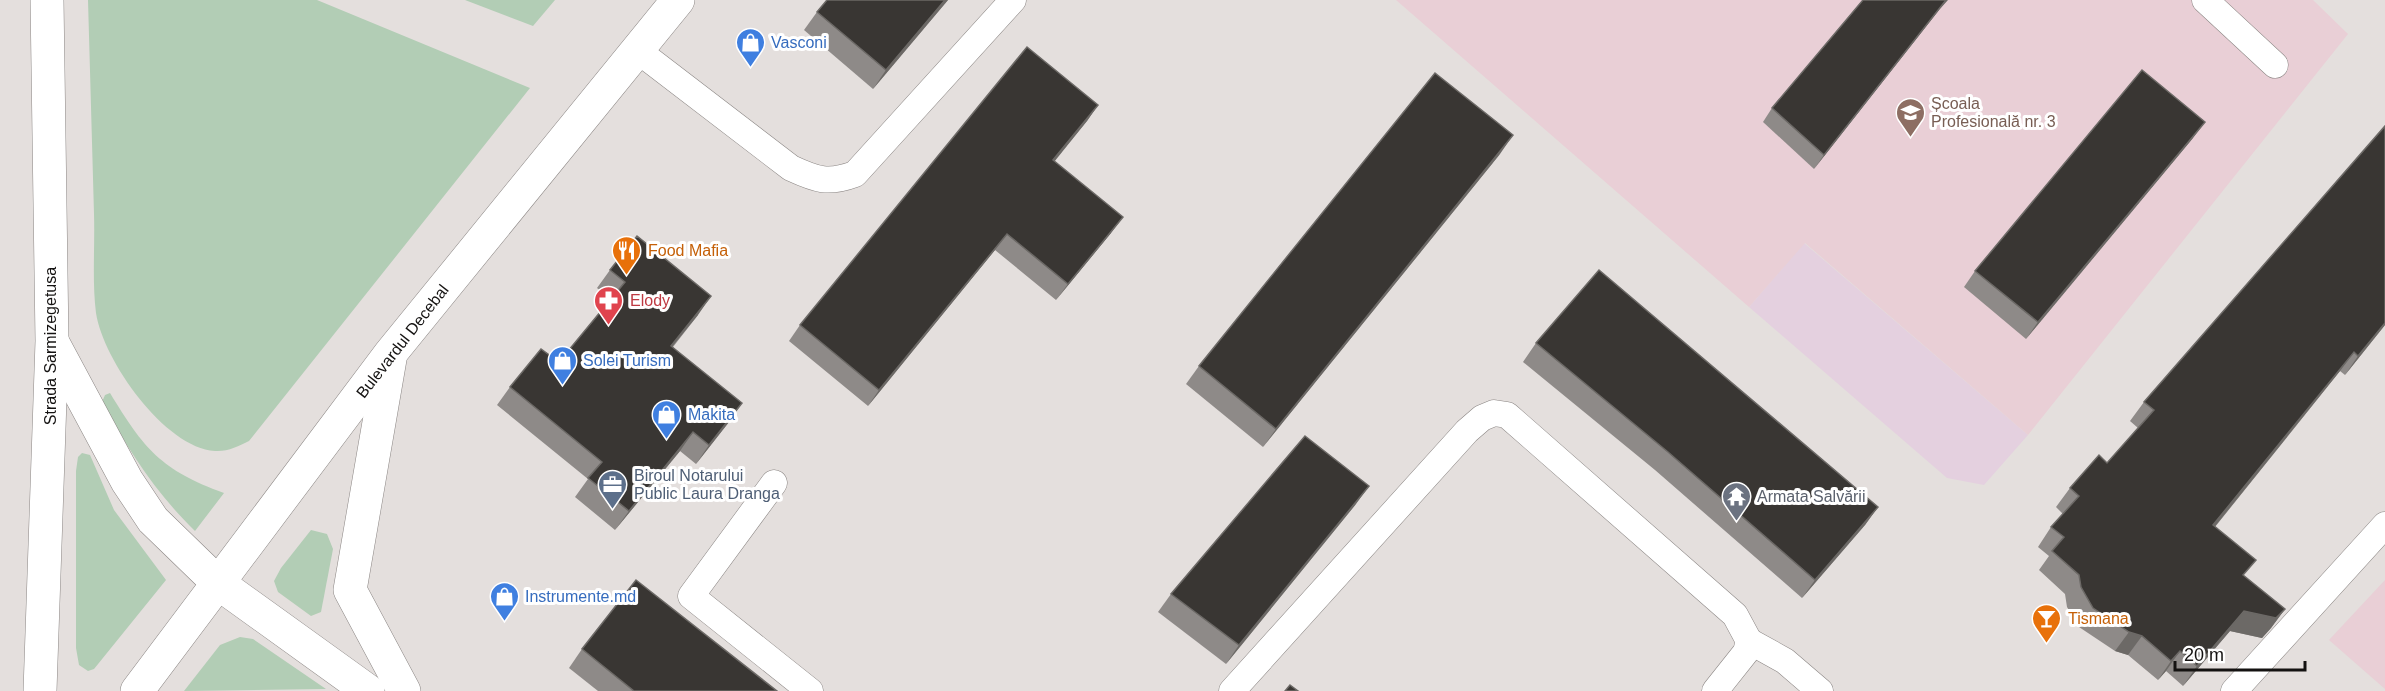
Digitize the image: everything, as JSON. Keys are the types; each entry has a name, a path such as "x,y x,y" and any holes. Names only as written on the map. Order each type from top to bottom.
{"main road":[{"name":"Strada Sarmizegetusa","path":"40,691 52,341 47,0"},
{"name":"Bulevardul Decebal","path":"137,691 390,354 678,0"},
{"path":"52,341 127,481 153,520 218,583 368,691"},
{"path":"390,354 350,590 404,691"}],"lane":[{"path":"637,50 791,168 812,177 835,182 855,174 1013,0"},
{"path":"2205,0 2275,65"},
{"path":"1232,691 1467,431 1482,418 1494,413 1507,415 1721,600 1735,615 1749,641 1785,661 1820,691"},
{"path":"774,483 692,596 810,691"},
{"path":"2234,691 2385,525"},
{"path":"1715,691 1746,652 1749,641"}],"shaded area":[{"name":"Școala Profesională nr. 3","path":"1396,0 2313,0 2348,34 2028,435 1805,243 1749,307"},
{"path":"1804,243 2028,435 1984,485 1947,478 1749,307"},
{"path":"2385,580 2385,689 2329,640"}],"green space":[{"path":"88,0 317,0 530,88 249,441 224,451 196,446 176,435 157,418 124,377 101,332 96,313 94,289"},
{"path":"465,0 555,0 533,26"},
{"path":"110,393 133,429 156,455 184,476 224,493 195,531 155,486 122,437 102,402 105,395"},
{"path":"82,453 90,455 114,510 166,580 94,669 88,671 79,665 76,648 76,471 78,457"},
{"path":"311,530 327,534 333,549 321,612 311,616 278,592 274,581 281,568"},
{"path":"240,637 253,639 326,689 184,691 220,645"}],"building":[{"path":"827,0 945,0 886,70 817,12"},
{"path":"1863,0 1946,0 1824,155 1772,108"},
{"path":"1027,47 1098,105 1053,160 1123,217 1068,284 1007,234 879,390 800,325"},
{"path":"2142,70 2205,122 2038,322 1975,271"},
{"path":"1435,73 1513,135 1276,429 1199,366"},
{"path":"2385,126 2385,323 2358,356 2354,352 2213,525 2256,560 2243,575 2285,609 2276,618 2244,611 2197,666 2180,651 2171,661 2142,636 2129,632 2093,608 2081,587 2079,575 2052,551 2064,537 2051,527 2079,496 2070,488 2099,455 2107,463 2154,410 2144,402"},
{"path":"637,236 711,296 671,346 742,403 709,445 693,432 629,511 588,478 602,462 510,387 541,349 559,362 625,282 610,270"},
{"path":"1599,270 1878,507 1815,580 1668,452 1536,343"},
{"path":"1305,436 1369,486 1239,645 1171,594"},
{"path":"636,580 777,691 634,691 582,649"},
{"path":"1290,685 1298,691 1285,691"}],"place":[{"name":"Vasconi","path":"750,68"},
{"name":"Școala Profesională nr. 3","path":"1910,138"},
{"name":"Food Mafia","path":"627,276"},
{"name":"Elody","path":"609,326"},
{"name":"Solei Turism","path":"562,386"},
{"name":"Makita","path":"667,440"},
{"name":"Biroul Notarului Public Laura Dranga","path":"613,510"},
{"name":"Armata Salvării","path":"1736,522"},
{"name":"Instrumente.md","path":"504,622"},
{"name":"Tismana","path":"2047,644"}]}
